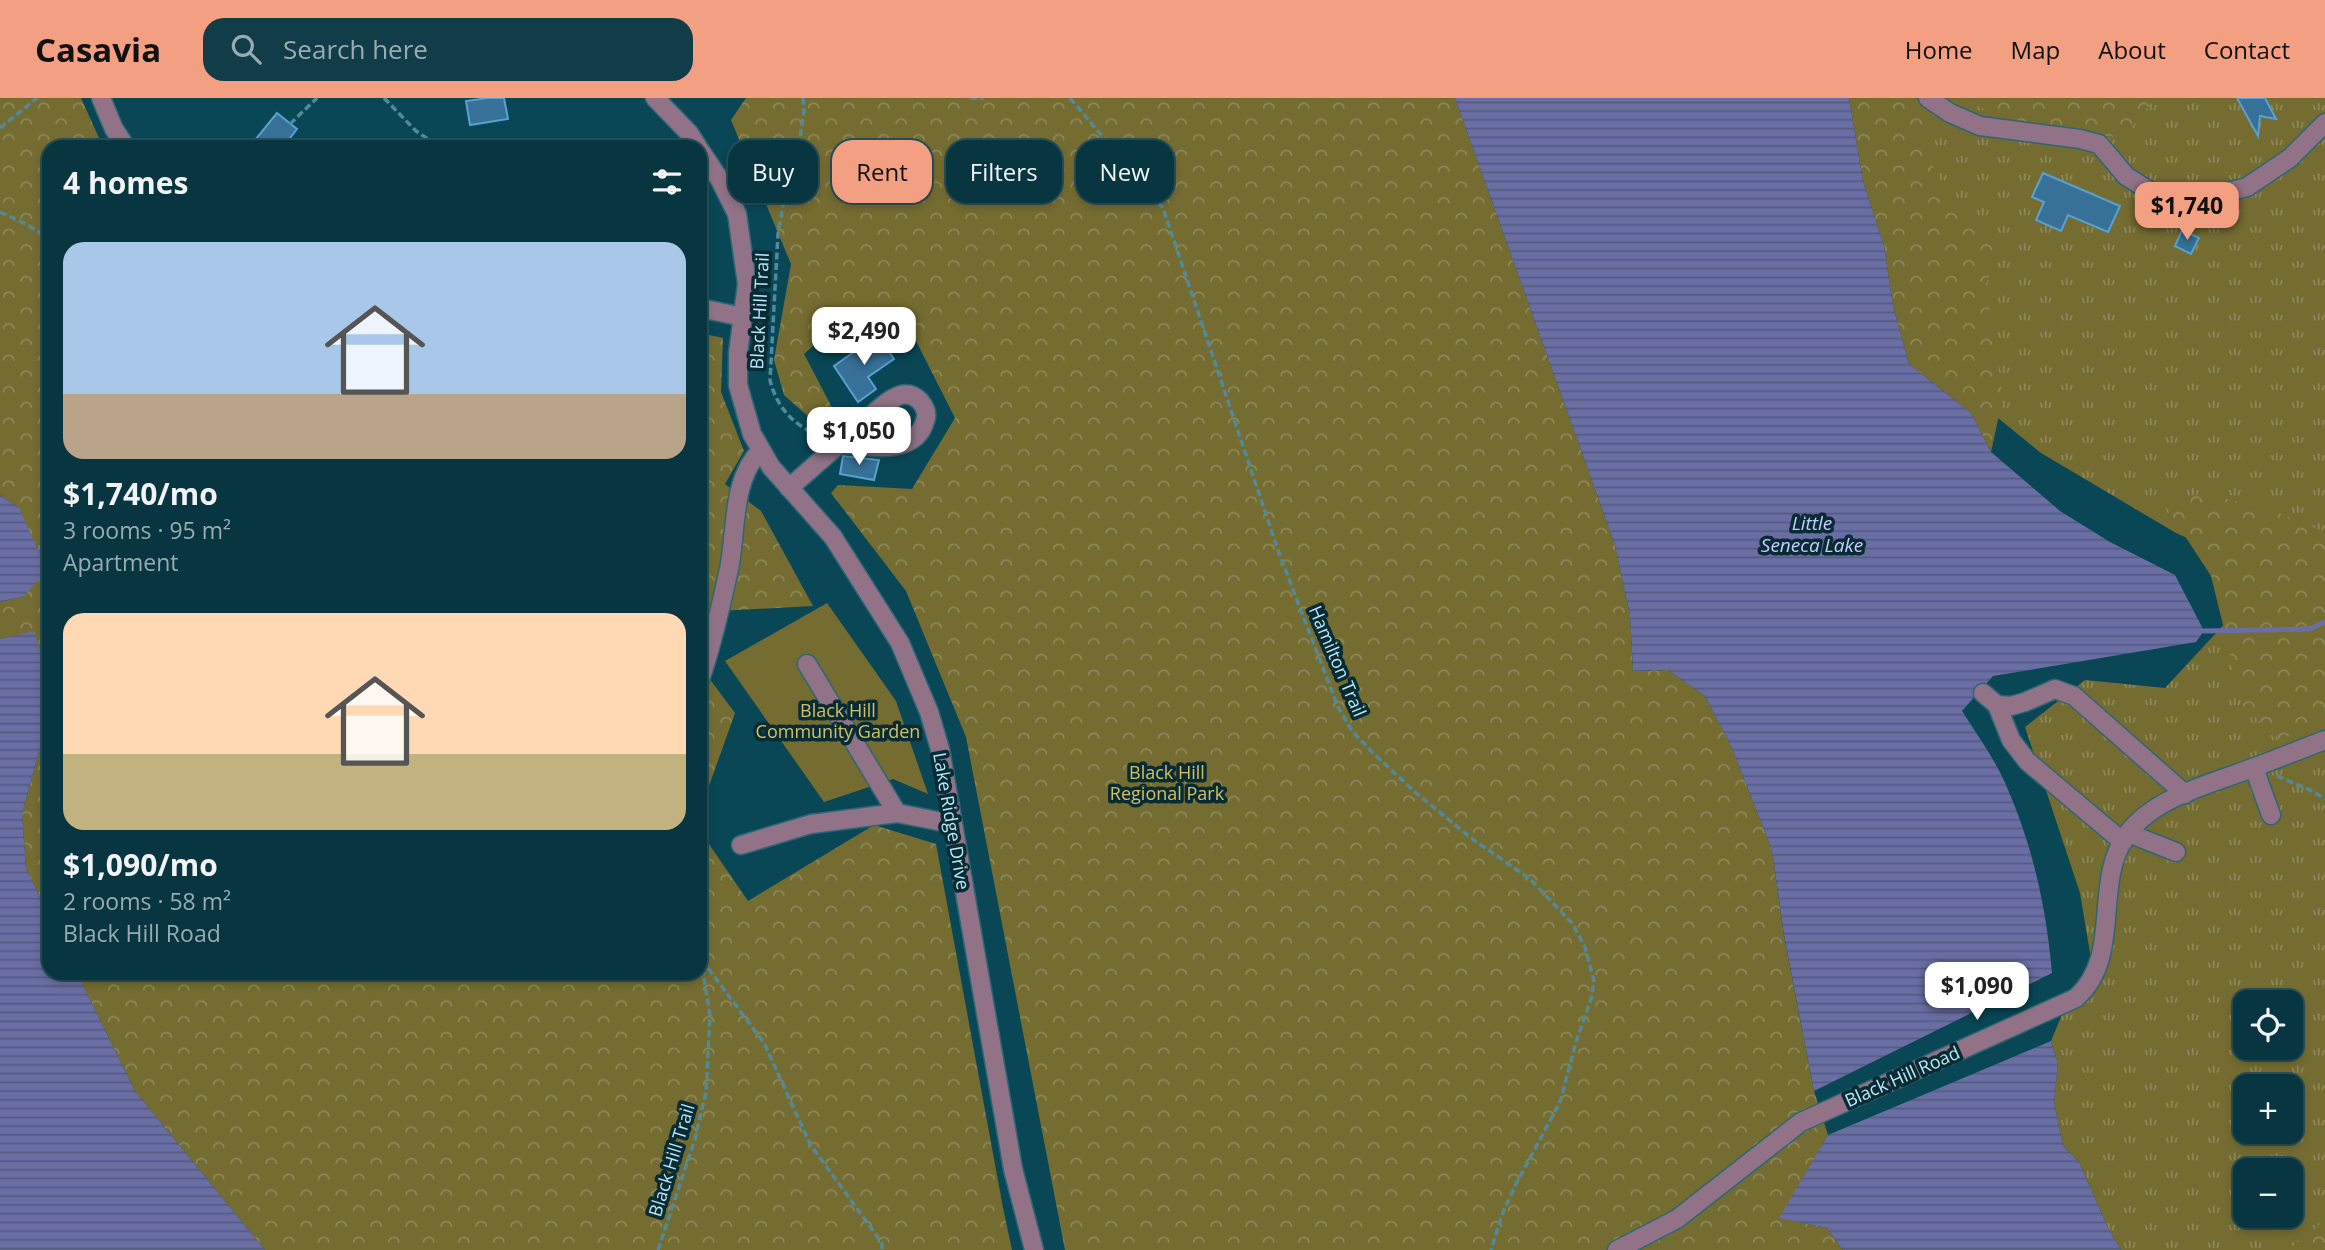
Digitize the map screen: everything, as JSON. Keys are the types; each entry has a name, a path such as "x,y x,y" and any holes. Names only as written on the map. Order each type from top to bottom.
{"street":[{"path":"101,98 114,129 122,140"},
{"name":"Lake Ridge Drive","path":"655,98 693,140"},
{"path":"1928,98 1950,113 1980,126 2080,139 2099,144 2126,176 2164,200 2194,200 2247,187 2290,159 2325,123"},
{"name":"Lake Ridge Drive","path":"707,160 737,214 747,284 738,353 738,384 752,434 771,467 833,537 900,643 929,712 940,749 1013,1169 1034,1250"},
{"path":"707,310 743,317"},
{"path":"789,488 830,443 885,404 900,395 910,394 918,398 924,406 927,418 923,427 906,442 894,447 830,443"},
{"path":"707,652 729,566 741,484 745,471 761,450"},
{"path":"807,664 897,813"},
{"path":"1997,705 2011,706 2055,689 2074,696 2185,794"},
{"path":"1983,693 1997,705 2011,740 2027,761 2125,838 2176,852"},
{"name":"Black Hill Road","path":"1617,1250 1677,1219 1801,1122 2076,998 2093,979 2102,958 2110,878 2125,838 2150,813 2185,794 2325,740"},
{"path":"2257,767 2271,815"},
{"path":"741,845 811,824 897,813 953,824"}],"path":[{"path":"0,128 37,98"},
{"path":"290,124 317,98"},
{"path":"384,98 416,131 430,140"},
{"name":"Black Hill Trail","path":"803,98 800,137 788,178 778,234 770,380 773,393 786,413 804,429 827,438 830,443"},
{"path":"970,98 984,98"},
{"name":"Hamilton Trail","path":"1070,98 1163,208 1279,553 1338,707 1352,731 1415,792 1471,838 1530,879 1572,923 1585,947 1594,981 1560,1102 1516,1184 1503,1212 1491,1250"},
{"path":"0,212 42,234"},
{"path":"2257,767 2325,799"},
{"path":"707,967 764,1043 810,1143 882,1243 882,1250"},
{"name":"Black Hill Trail","path":"658,1250 695,1139 706,1092 710,1016 705,980"}],"green space":[{"path":"0,98 81,98 100,140 42,140 42,713 34,632 0,639 0,602 24,596 19,508 0,495"},
{"name":"Black Hill Regional Park","path":"746,98 1455,98 1615,545 1630,615 1633,671 1668,670 1705,696 1732,748 1772,850 1784,936 1814,1091 1828,1135 1780,1218 1827,1228 1843,1250 1065,1250 966,737 906,591 831,493 838,485 912,489 955,418 910,329 856,308 804,354 837,417 820,427 784,395 774,360 791,264 766,203 818,203 818,140 739,140 731,120"},
{"path":"1849,98 1922,98 1944,114 1923,142 1949,203 2001,251 1986,284 2003,397 1991,452 1971,413 1909,364 1893,306 1884,246 1863,181"},
{"path":"1874,98 2325,98 2325,1250 2121,1250 2108,1228 2079,1162 2063,1146 2054,1102 2058,1064 2051,1041 2066,1005 2094,977 2080,893 2025,727 2085,680 2165,688 2270,575 2176,533 2041,453 1940,371"},
{"path":"1961,98 2148,98 2151,103 2124,137 2079,135 2000,117"},
{"path":"707,335 723,338 721,392 744,451 725,484 761,511 813,606 719,611 707,655"},
{"path":"2202,493 2269,509 2325,532 2325,721 2280,740 2243,706 2211,576 2164,504"},
{"name":"Black Hill Community Garden","path":"827,603 896,701 928,794 893,779 824,802 725,661"},
{"path":"707,675 735,713 707,791"},
{"path":"42,740 42,901 26,868 22,814"},
{"path":"874,825 936,844 1012,1250 265,1250 135,1091 80,980 707,980 707,841 748,901"},
{"path":"2325,1220 2325,1250 2288,1250"}],"water":[{"name":"Little Seneca Lake","path":"1455,98 1849,98 1863,181 1884,246 1893,306 1909,364 1971,413 1991,452 2060,511 2110,542 2175,575 2204,631 2196,642 1993,676 1962,711 2002,775 2024,831 2042,900 2052,973 1814,1091 1784,935 1772,850 1732,748 1705,696 1668,670 1633,671 1630,615 1615,545"},
{"path":"0,495 19,508 42,559 42,576 24,596 0,602"},
{"path":"34,631 41,656 42,740 22,814 26,868 42,901 42,980 80,980 135,1091 265,1250 0,1250 0,639"},
{"path":"2051,1041 2058,1064 2054,1102 2063,1146 2079,1162 2108,1228 2121,1250 1843,1250 1827,1228 1779,1218 1828,1135"}],"building":[{"path":"504,98 508,119 470,125 466,101"},
{"path":"2237,98 2265,98 2276,119 2260,116 2258,136"},
{"path":"277,113 297,129 288,140 255,140"},
{"path":"2043,173 2120,206 2108,232 2068,215 2061,231 2036,220 2044,202 2032,197"},
{"path":"2182,230 2199,238 2191,254 2175,246"},
{"path":"878,335 894,359 868,377 876,389 858,402 834,366"},
{"path":"843,456 879,460 874,480 840,474"}],"waterway":[{"path":"2204,631 2309,629 2325,622"}]}
